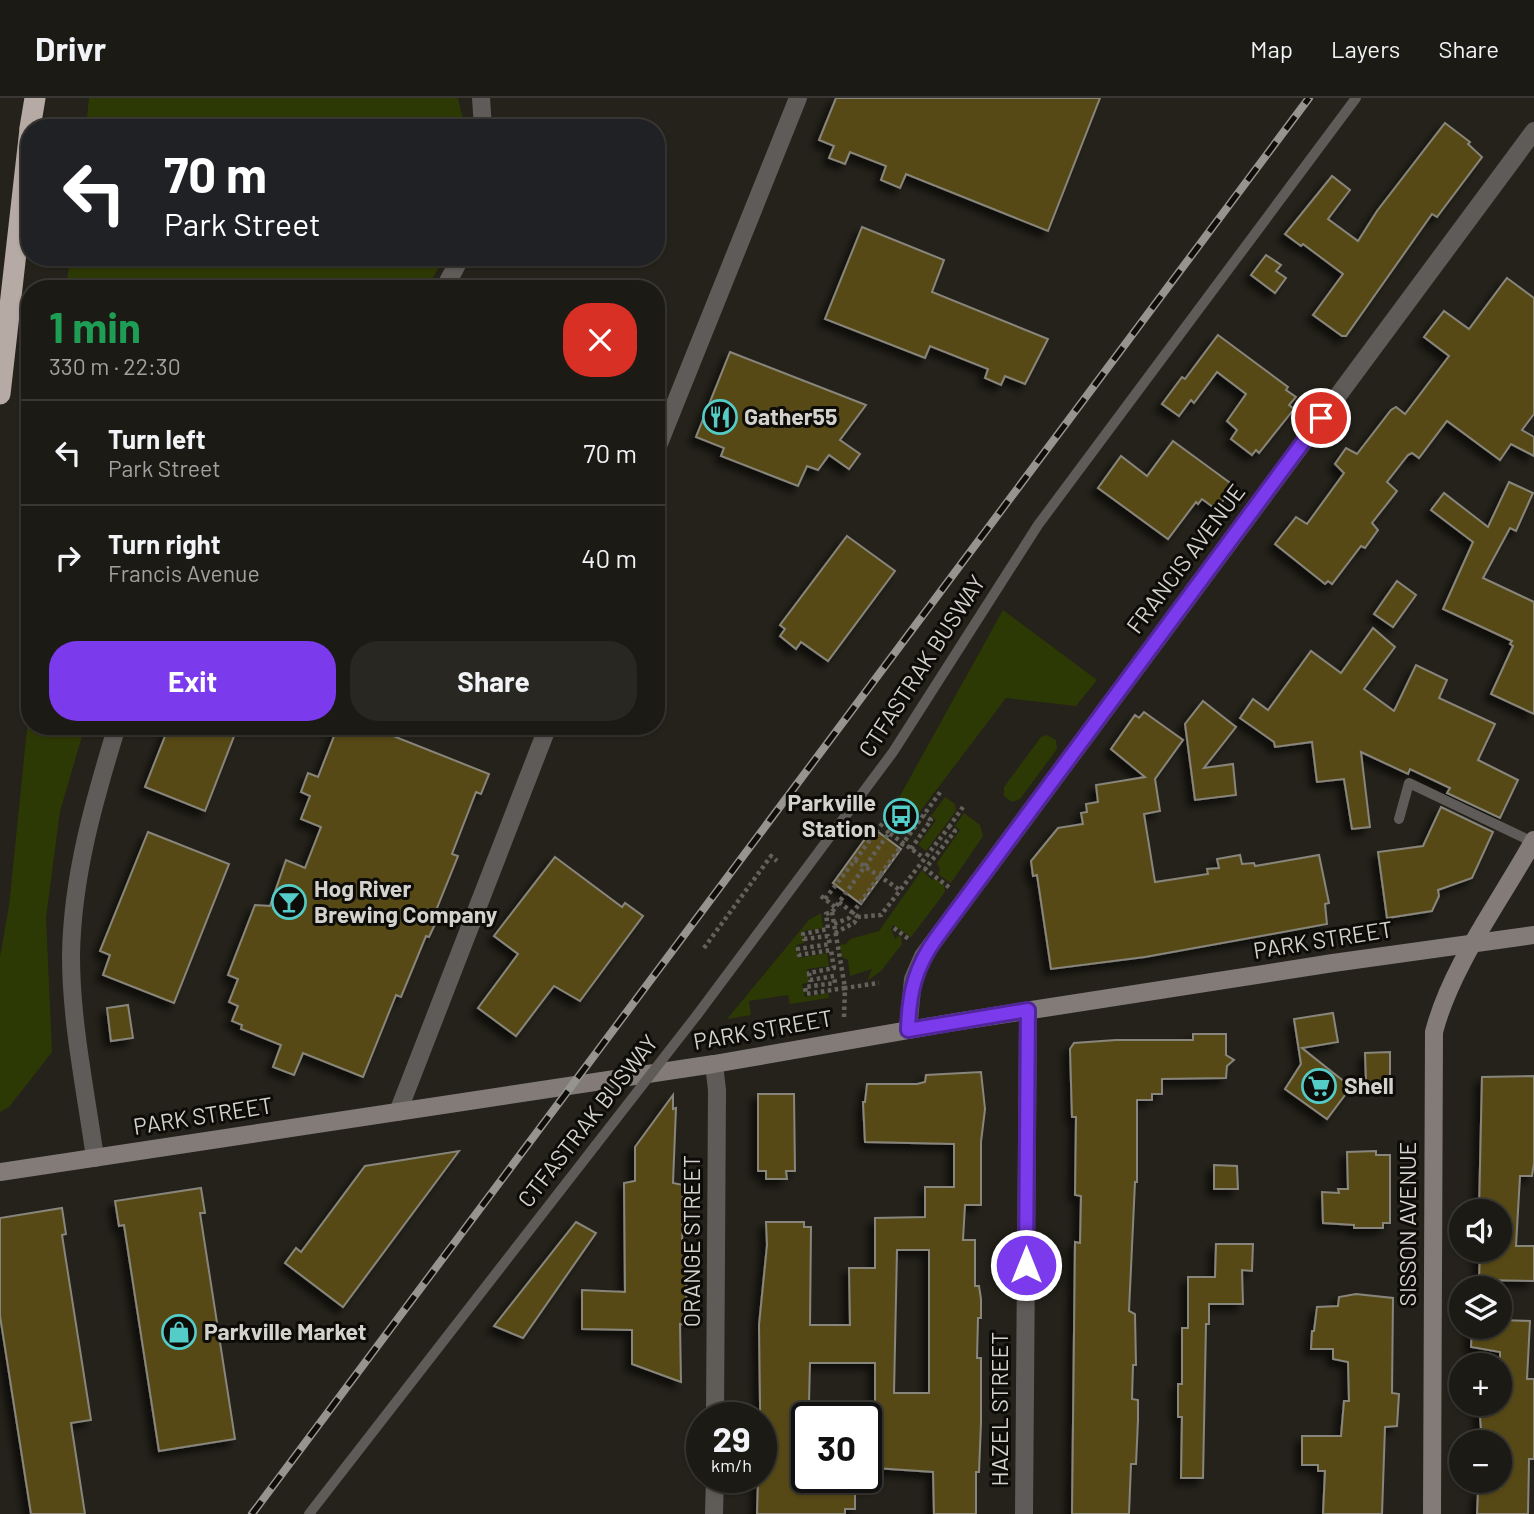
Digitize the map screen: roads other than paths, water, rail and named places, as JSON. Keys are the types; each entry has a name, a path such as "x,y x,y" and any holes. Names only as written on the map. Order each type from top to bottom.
{"highway":[{"path":"32,119 35,98"},
{"path":"0,394 21,208"}],"main road":[{"name":"SISSON AVENUE","path":"1432,1514 1432,1052 1440,1010 1474,943 1534,841"},
{"name":"PARK STREET","path":"0,1171 714,1064 1028,1010 1534,935"}],"street":[{"path":"481,98 482,119"},
{"path":"665,429 798,98"},
{"name":"FRANCIS AVENUE","path":"908,1030 913,979 923,956 1534,131"},
{"path":"95,1158 75,1013 71,958 73,914 95,797 114,735"},
{"path":"398,1112 545,735"},
{"name":"HAZEL STREET","path":"1024,1514 1028,1010"},
{"name":"ORANGE STREET","path":"714,1064 717,1090 715,1402"},
{"path":"715,1493 715,1514"}],"lane":[{"name":"CTFASTRAK BUSWAY","path":"309,1514 727,976 893,752 1038,525 1356,98"},
{"path":"1399,819 1409,783 1534,841"}],"railway":[{"path":"252,1514 1309,98"}],"place":[{"name":"Gather55","path":"720,417"},
{"name":"Parkville Station","path":"901,816"},
{"name":"Hog River Brewing Company","path":"289,902"},
{"name":"Shell","path":"1319,1086"},
{"name":"Parkville Market","path":"179,1332"}]}
